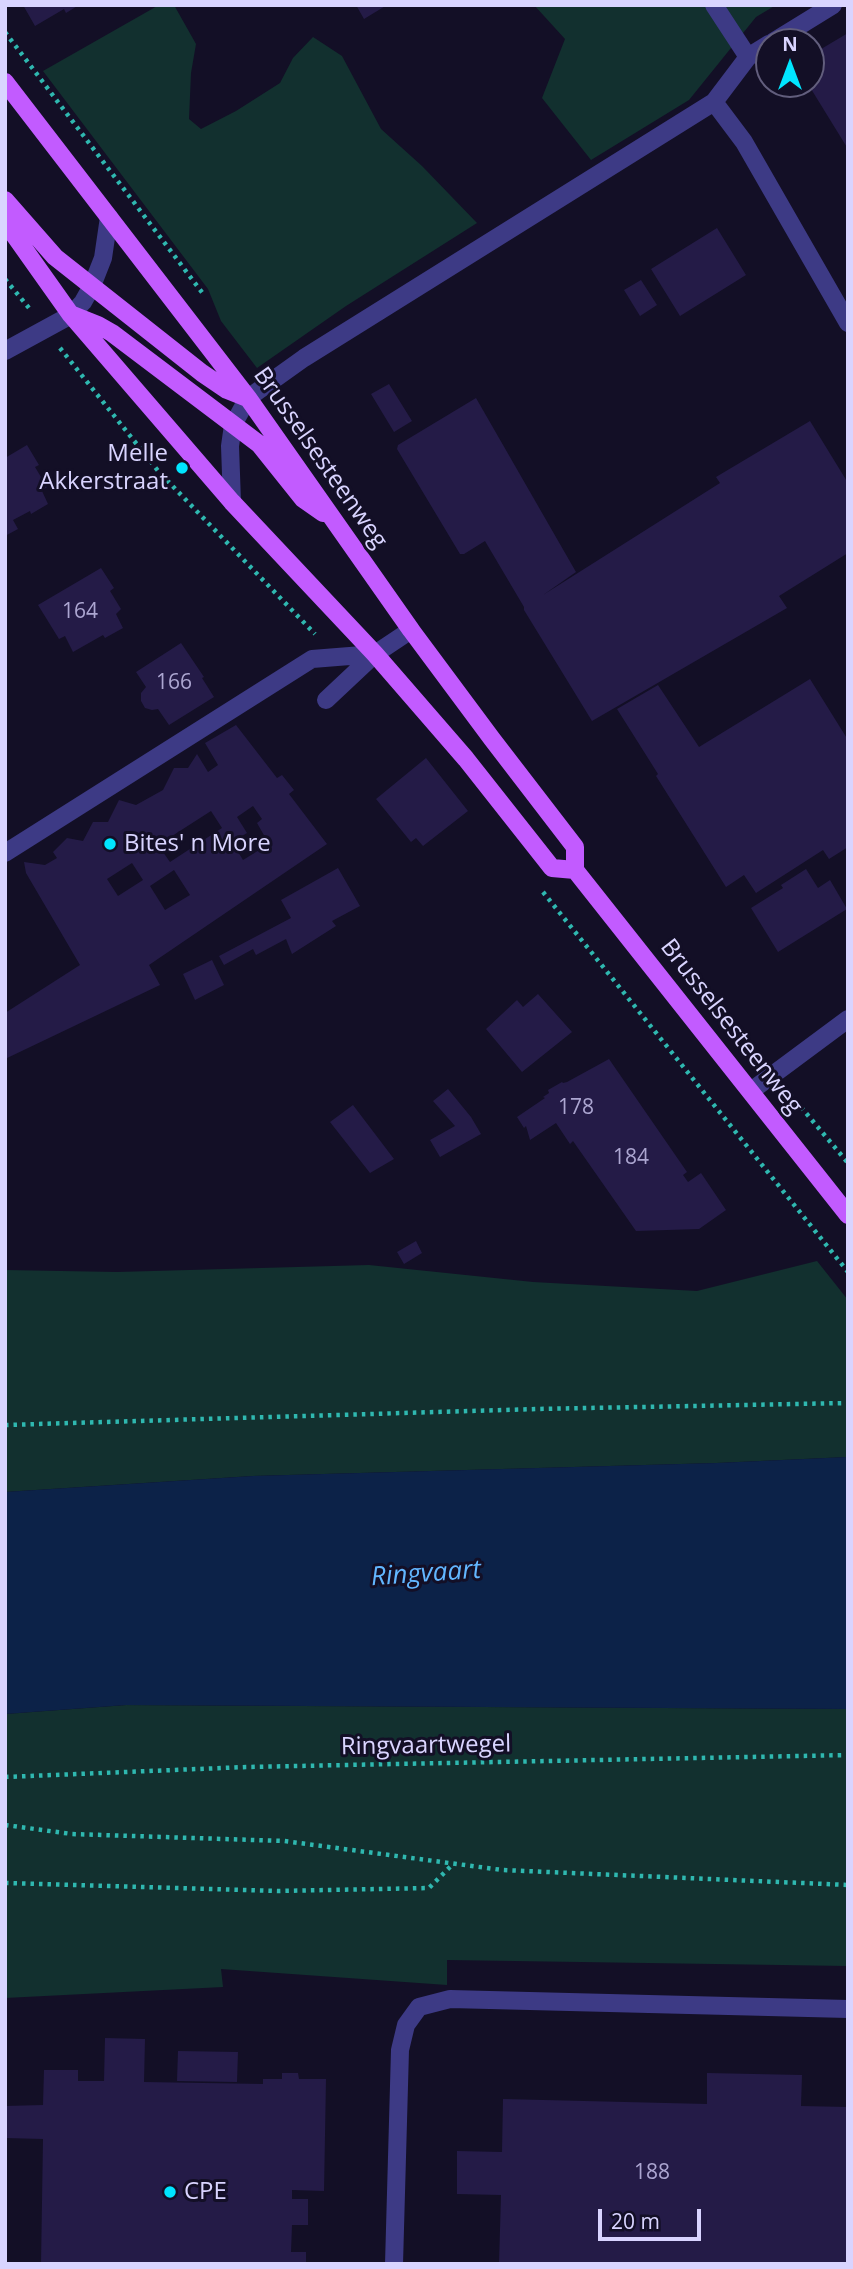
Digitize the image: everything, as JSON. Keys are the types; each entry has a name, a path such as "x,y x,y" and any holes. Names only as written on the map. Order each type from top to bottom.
{"main road":[{"name":"Brusselsesteenweg","path":"5,82 248,398 411,629 576,847 575,870 848,1215"},
{"path":"5,200 55,257 202,373 227,390 248,398"},
{"path":"5,222 71,314 232,502 375,654 466,759 552,868 575,870"},
{"path":"71,314 112,333 259,444 303,499 332,519"}],"street":[{"path":"714,5 748,57"},
{"path":"795,28 833,5"},
{"path":"232,502 230,446 233,425 248,398 304,358 715,102 748,57 755,53"},
{"path":"715,102 744,142 848,323"},
{"path":"5,351 71,314 83,302 103,258 109,217"},
{"path":"326,699 375,654 411,629"},
{"path":"5,853 312,659 375,654"},
{"path":"751,1091 848,1019"},
{"path":"394,2264 400,2050 407,2025 419,2007 450,1999 848,2009"}],"path":[{"path":"5,279 159,472 338,657"},
{"path":"536,884 848,1272"},
{"path":"5,1425 522,1409 848,1403"},
{"name":"Ringvaartwegel","path":"5,1777 246,1767 848,1755"},
{"path":"5,1825 72,1834 284,1841 502,1870 848,1885"},
{"path":"5,1883 278,1891 429,1888 453,1864"}],"green space":[{"path":"159,5 174,5 196,44 191,73 189,119 201,129 280,83 293,58 313,37 342,56 381,129 422,166 477,223 346,306 257,368 221,321 208,289 43,71"},
{"path":"534,5 776,5 756,17 689,100 591,160 542,98 565,39"},
{"path":"817,1261 848,1300 848,1457 253,1476 5,1492 5,1270 117,1272 369,1265 533,1282 697,1291"},
{"path":"126,1705 848,1709 848,1966 447,1960 447,1985 221,1969 223,1987 5,1998 5,1714"}],"water":[{"name":"Ringvaart","path":"848,1457 848,1709 126,1705 5,1714 5,1492 253,1476"}],"building":[{"path":"23,5 79,5 66,13 64,9 35,26"},
{"path":"356,5 387,5 364,19"},
{"path":"848,33 848,149 817,98 825,98 825,47"},
{"path":"717,228 746,275 680,316 651,269"},
{"path":"641,280 657,305 640,316 624,290"},
{"path":"389,384 412,421 394,432 371,394"},
{"path":"476,398 576,572 543,595 720,483 716,477 810,421 848,483 848,553 779,596 787,608 592,721 485,541 460,554 397,449 398,445"},
{"path":"27,445 39,465 35,467 47,487 42,491 48,504 13,520 18,529 5,536 5,458"},
{"path":"101,568 114,588 110,591 121,609 116,614 123,628 105,638 103,635 73,652 65,636 59,639 38,605"},
{"path":"181,643 214,697 169,725 158,709 145,708 141,693 146,687 136,672"},
{"path":"810,679 848,740 848,847 829,859 823,850 756,893 744,875 726,887 617,709 658,685 699,747"},
{"name":"Bites' n More","path":"236,725 277,778 282,775 294,790 289,794 327,844 149,965 160,985 5,1059 5,1013 80,965 26,873 24,862 45,865 57,858 53,852 67,838 83,841 93,822 108,822 119,800 136,805 163,790 174,768 188,768 197,754 208,772 218,765 205,743","holes":["253,806 262,819 257,823 269,844 243,860 232,842 247,833 237,817","211,811 222,828 170,862 158,845","132,863 143,880 118,896 107,879","174,870 190,895 165,910 150,886"]},
{"path":"426,758 468,811 423,846 416,838 411,842 376,799"},
{"path":"338,868 360,906 332,921 336,926 292,954 286,939 256,955 253,949 224,965 219,956 291,918 281,900"},
{"path":"806,869 818,888 830,880 847,909 778,952 751,908 783,888 781,885"},
{"path":"212,960 224,985 195,1000 183,974"},
{"path":"538,994 572,1032 522,1072 486,1029 517,1000 523,1007"},
{"path":"609,1059 687,1172 683,1175 688,1182 701,1173 726,1210 699,1229 636,1231 573,1141 570,1144 556,1123 530,1140 526,1126 524,1128 517,1117 545,1098 543,1097 549,1093 548,1090"},
{"path":"448,1089 481,1134 440,1157 430,1140 455,1126 433,1101"},
{"path":"353,1105 394,1159 370,1173 330,1122"},
{"path":"416,1241 422,1253 404,1264 397,1252"},
{"path":"105,2038 145,2039 144,2082 263,2084 263,2079 282,2079 282,2073 298,2073 299,2079 326,2079 324,2191 292,2190 292,2199 308,2199 308,2225 292,2225 291,2252 306,2252 306,2264 41,2264 43,2139 5,2138 5,2106 43,2105 44,2070 78,2070 78,2081 104,2081"},
{"path":"178,2051 238,2052 237,2082 177,2081"},
{"path":"707,2073 802,2075 801,2106 848,2107 848,2264 499,2264 501,2195 457,2194 457,2151 502,2152 503,2099 707,2104"}],"place":[{"name":"Melle Akkerstraat","path":"182,468"},
{"name":"Bites' n More","path":"110,844"},
{"name":"CPE","path":"170,2192"}]}
